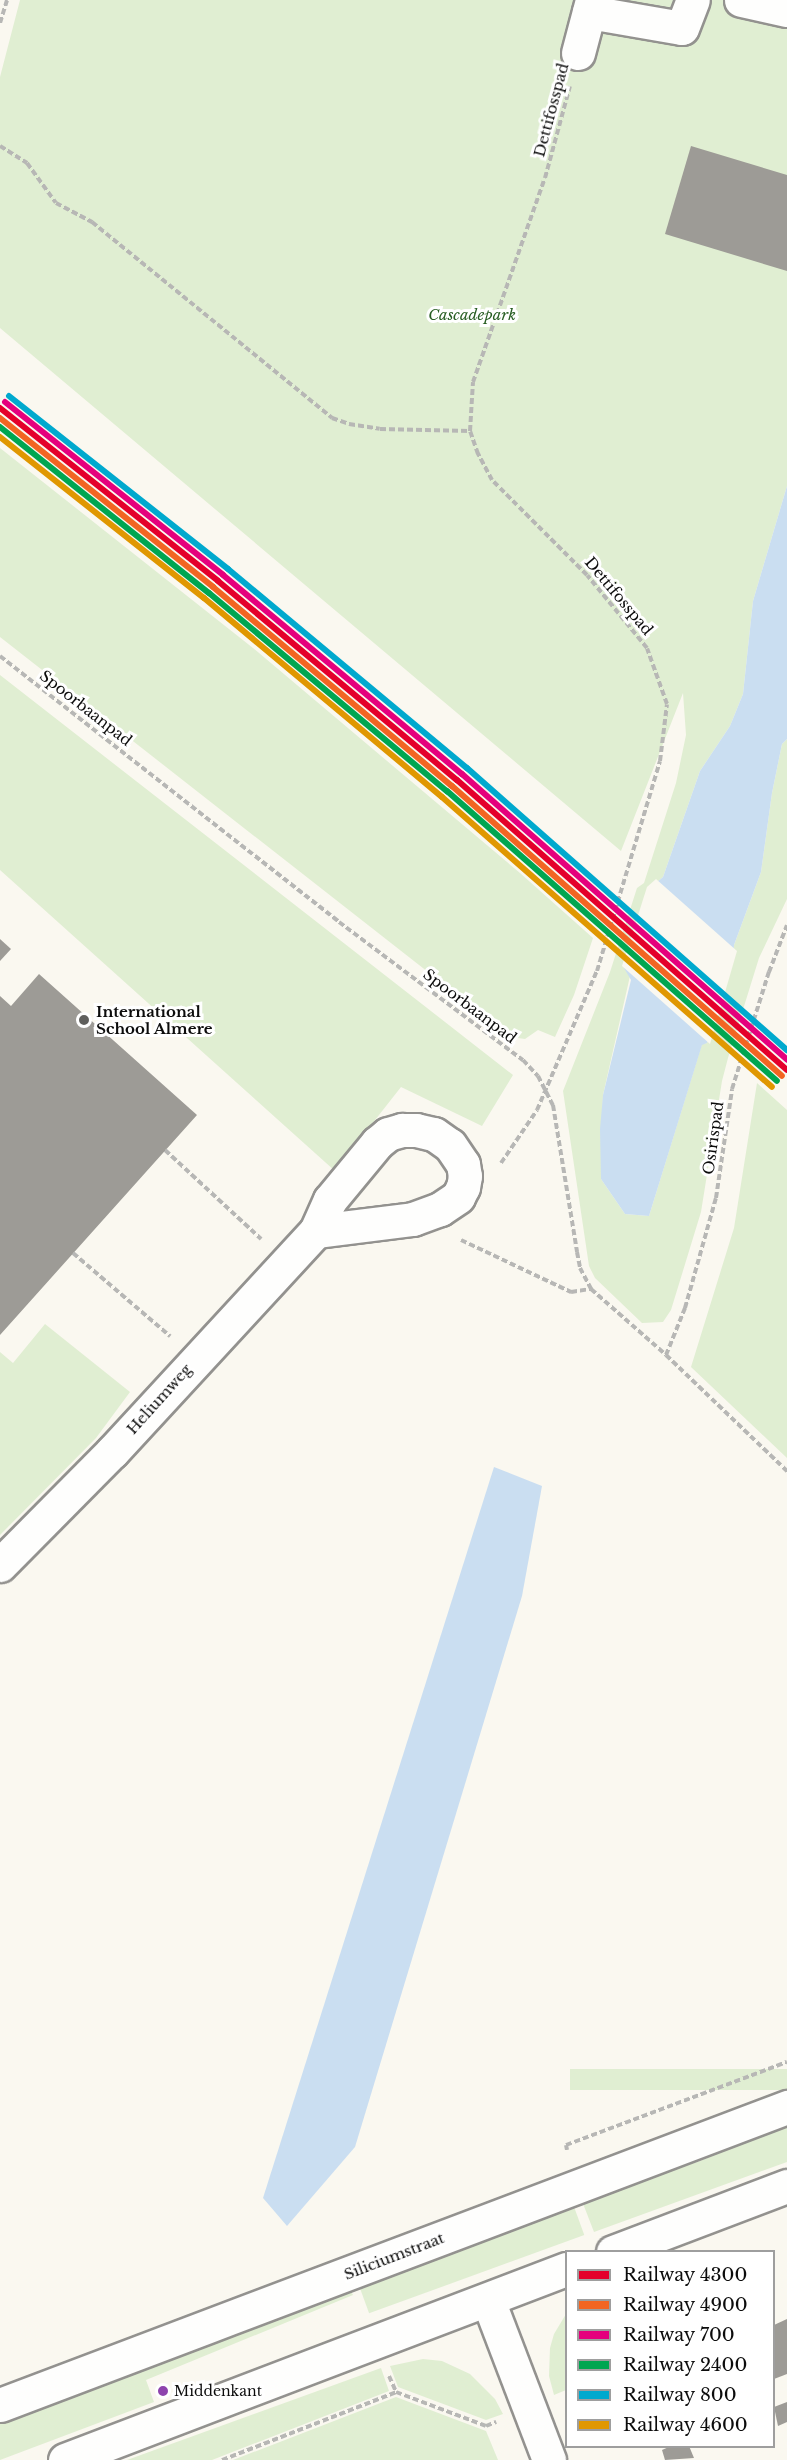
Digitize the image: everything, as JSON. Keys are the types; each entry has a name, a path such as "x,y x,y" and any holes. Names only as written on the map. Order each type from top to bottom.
{"street":[{"path":"579,53 591,6 682,28 693,0"},
{"path":"741,0 787,10"},
{"name":"Heliumweg","path":"0,1565 112,1452 316,1231 330,1200 377,1143 388,1134 402,1130 434,1134 450,1144 463,1164 463,1187"},
{"path":"316,1231 413,1219 450,1205 463,1187"},
{"name":"Siliciumstraat","path":"0,2405 787,2107"},
{"path":"618,2250 787,2186"},
{"path":"65,2460 565,2270"},
{"path":"488,2300 549,2460"}],"path":[{"path":"0,23 8,0"},
{"name":"Dettifosspad","path":"463,1187 483,1182 499,1165 537,1110 597,971 660,761 667,704 647,648 587,575 492,480 478,454 470,431 473,382 545,178 579,53"},
{"path":"0,146 27,163 56,203 92,222 332,417 349,424 380,429 470,431"},
{"name":"Spoorbaanpad","path":"0,656 339,922 523,1060 546,1088 559,1134 580,1268 591,1289 666,1355 787,1471"},
{"name":"Osirispad","path":"666,1355 685,1308 716,1198 732,1089 769,972 787,925"},
{"path":"165,1150 287,1263"},
{"path":"413,1219 571,1292 591,1289"},
{"path":"73,1253 196,1359"},
{"path":"222,2460 396,2392 486,2426 529,2409"}],"green space":[{"name":"Cascadepark","path":"20,0 787,0 787,486 753,601 743,694 730,726 700,771 663,877 650,888 603,1095 601,1179 625,1214 649,1216 702,1044 707,1043 733,958 734,945 761,872 772,793 782,744 787,739 787,899 759,958 728,1058 722,1081 701,1212 671,1310 663,1322 642,1323 595,1278 589,1266 563,1091 610,972 637,888 644,883 676,783 686,735 683,693 621,851 0,328 0,77"},
{"path":"0,448 253,648 520,873 593,938 574,995 555,1037 538,1030 525,1039 511,1037 0,637"},
{"path":"0,675 513,1075 482,1126 401,1087 335,1171 0,870"},
{"path":"757,1083 787,1110 787,1458 691,1367 734,1228"},
{"path":"45,1324 130,1392 96,1438 0,1535 0,1352 13,1363"},
{"path":"570,2069 787,2069 787,2090 570,2090"},
{"path":"787,2125 787,2162 594,2232 582,2201 700,2161"},
{"path":"573,2204 584,2235 369,2313 358,2282"},
{"path":"350,2289 353,2295 146,2380 154,2402 0,2460 0,2423"},
{"path":"565,2316 565,2390 554,2395 549,2376 550,2348 554,2334"},
{"path":"423,2359 442,2361 470,2374 495,2399 503,2414 486,2420 398,2387 390,2366"},
{"path":"381,2368 389,2391 212,2460 127,2460"},
{"path":"396,2397 486,2431 498,2460 233,2460"}],"water":[{"path":"787,486 787,739 782,744 772,793 761,872 734,945 733,958 707,1043 702,1045 649,1216 625,1214 601,1179 600,1129 603,1095 631,980 624,968 650,888 663,877 700,771 730,726 743,694 753,601"},
{"path":"494,1467 542,1486 522,1596 355,2147 287,2226 263,2198"}],"pier":[{"path":"656,879 737,951 710,1044 622,966 647,887"}],"building":[{"path":"691,146 787,175 787,271 665,234"},
{"path":"0,939 11,949 0,961"},
{"path":"39,974 197,1115 0,1335 0,996 11,1006"},
{"path":"787,2319 787,2374 775,2379 775,2325"},
{"path":"787,2402 787,2422 778,2426 775,2412 775,2407"},
{"path":"690,2448 694,2458 665,2460 662,2450"}],"rail line":[{"name":"800","path":"9,396 228,569 467,768 787,1050"},
{"name":"700","path":"5,402 223,575 462,774 787,1060"},
{"name":"4300","path":"0,408 218,581 457,780 787,1070"},
{"name":"4900","path":"0,418 213,587 452,786 782,1076"},
{"name":"2400","path":"0,427 209,593 447,791 777,1081"},
{"name":"4600","path":"0,437 204,598 442,797 772,1087"}],"place":[{"name":"International School Almere","path":"84,1020"},
{"name":"Middenkant","path":"163,2391"}]}
